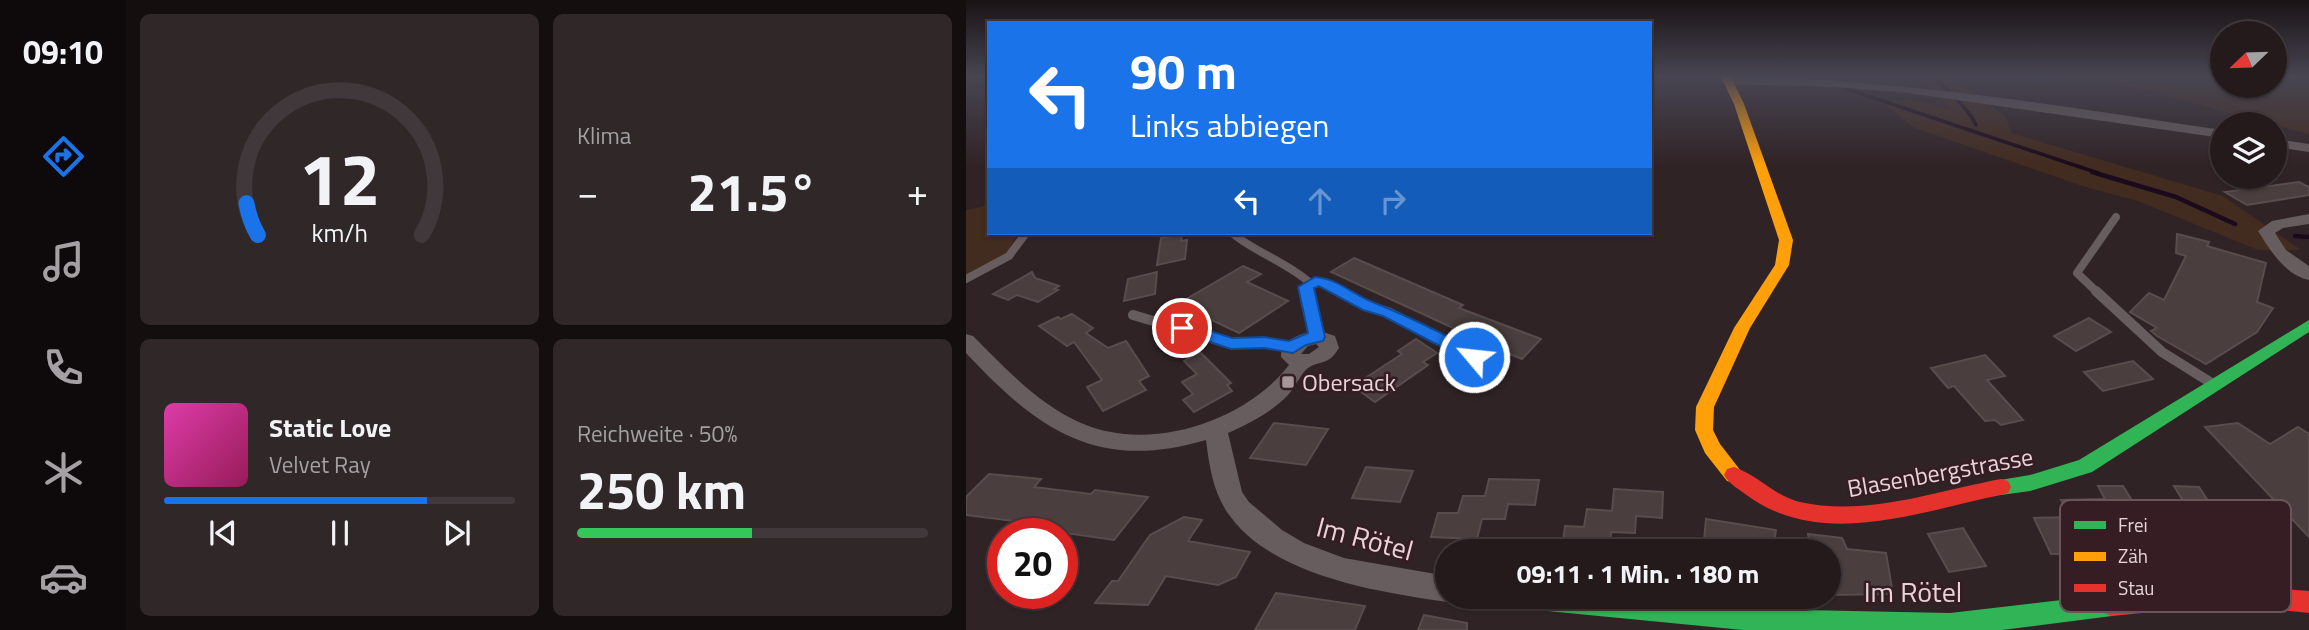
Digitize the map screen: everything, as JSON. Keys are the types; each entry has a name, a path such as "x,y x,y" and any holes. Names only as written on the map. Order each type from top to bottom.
{"street":[{"name":"Blasenbergstrasse","path":"1738,106 1787,240 1782,265 1742,328 1705,407 1704,429 1712,448 1727,469 1746,486 1775,502 1817,515 1864,516 1969,492 2030,483 2085,466 2309,325"},
{"path":"2036,106 2210,132"},
{"path":"2287,145 2309,148"},
{"path":"2309,219 2277,224 2266,231 2280,253 2309,275"},
{"path":"966,341 1050,417 1077,431 1103,439 1133,442 1172,439 1216,428 1264,404 1288,382 1297,355 1313,360 1327,352 1328,341 1317,337"},
{"name":"Im Rötel","path":"1216,428 1225,478 1237,506 1270,538 1311,560 1406,584 1435,588"},
{"name":"Im Rötel","path":"2291,600 2309,602"},
{"name":"Im Rötel","path":"1642,609 1757,620 1950,625 2060,612"}],"lane":[{"path":"2116,217 2077,273 2162,352 2214,384"},
{"path":"966,279 1009,257 1020,247 1025,235"},
{"path":"1234,235 1248,247 1298,271 1310,283"},
{"path":"1317,337 1306,287 1310,283 1322,282 1369,307 1388,312 1474,357"},
{"path":"1133,316 1231,344 1264,342 1297,355"}],"shaded area":[{"path":"1887,106 1939,106 1950,109 1948,106 1992,106 2006,117 2011,133 2223,196 2301,250 2258,250 2138,201 2082,186 1913,127"},
{"path":"2206,106 2309,106 2309,134 2287,128 2287,112 2227,112"},
{"path":"987,205 987,235 1017,235 1007,254 966,276 966,210"}],"building":[{"path":"2299,182 2309,187 2309,195 2247,205 2225,192 2287,189 2287,184"},
{"path":"2177,234 2209,242 2207,246 2266,263 2257,302 2273,308 2257,332 2206,364 2157,336 2151,331 2157,328 2130,312 2149,293 2164,300 2186,256 2176,253"},
{"path":"1182,235 1181,241 1187,240 1185,259 1157,265 1161,238"},
{"path":"1354,258 1463,305 1459,308 1541,339 1522,359 1459,334 1462,332 1331,272"},
{"path":"1243,266 1261,274 1247,282 1288,301 1239,333 1178,304"},
{"path":"1032,272 1035,278 1059,286 1054,289 1058,290 1038,302 1017,295 1008,300 993,294"},
{"path":"1157,272 1155,294 1124,301 1128,279"},
{"path":"1072,314 1093,328 1086,333 1108,348 1126,341 1149,376 1139,381 1146,390 1103,411 1087,387 1102,380 1074,342 1067,346 1039,326"},
{"path":"2089,318 2111,332 2076,351 2054,336"},
{"path":"1416,339 1437,353 1423,362 1428,365 1375,402 1353,386 1402,354 1398,351"},
{"path":"1200,352 1231,383 1227,385 1232,391 1194,412 1183,400 1193,394 1182,382 1197,374 1184,361"},
{"path":"1985,355 2005,376 1987,380 2023,420 2001,425 1995,420 1985,421 1954,386 1948,388 1931,368"},
{"path":"2133,361 2153,379 2103,391 2084,372"},
{"path":"1274,423 1328,429 1306,465 1250,458"},
{"path":"2238,423 2270,444 2298,427 2309,434 2309,537 2291,518 2291,500 2274,500 2205,427"},
{"path":"1366,467 1413,471 1400,502 1352,498"},
{"path":"989,474 1041,479 1034,487 1091,494 1095,490 1148,497 1114,540 1078,535 1078,518 990,518 966,515 966,497"},
{"path":"1489,479 1539,480 1535,505 1508,504 1505,519 1482,519 1477,539 1431,537 1438,513 1458,513 1463,496 1485,496"},
{"path":"2098,486 2123,486 2132,500 2061,500 2105,499"},
{"path":"2174,486 2199,487 2208,500 2183,500"},
{"path":"1614,489 1663,492 1662,518 1636,516 1635,533 1611,532 1611,539 1563,539 1565,526 1584,527 1587,509 1612,511"},
{"path":"1184,517 1202,520 1188,541 1250,552 1236,577 1218,585 1166,576 1148,605 1095,603 1112,581 1118,581 1150,535"},
{"path":"2060,517 2060,554 2051,554 2034,518"},
{"path":"1706,519 1776,530 1775,539 1704,539"},
{"path":"1963,528 1986,566 1949,572 1928,534"},
{"path":"1808,534 1842,538 1847,549 1886,553 1893,594 1841,595 1841,539 1809,539"},
{"path":"1276,593 1365,606 1355,630 1255,630"},
{"path":"1424,615 1467,623 1467,630 1418,630"}],"waterway":[{"path":"1899,106 2098,173"},
{"path":"1963,106 1976,125"},
{"path":"2092,172 2176,197 2235,224"},
{"path":"2295,236 2309,237"}],"traffic: fast":[{"path":"2001,487 2030,483 2085,466 2309,325"},
{"path":"1642,609 1757,620 1950,625 2060,611"}],"traffic: slow":[{"path":"1734,475 1712,448 1704,430 1705,407 1742,328 1782,265 1786,240 1740,106"}],"traffic: jam":[{"path":"1734,475 1765,497 1797,510 1830,515 1897,509 2001,487"},
{"path":"2291,600 2309,602"}],"place":[{"name":"Obersack","path":"1288,382"}],"route":[{"path":"1182,328 1231,344 1264,342 1293,347 1301,341 1317,337 1306,287 1310,283 1322,282 1369,307 1388,312 1474,357"}]}
